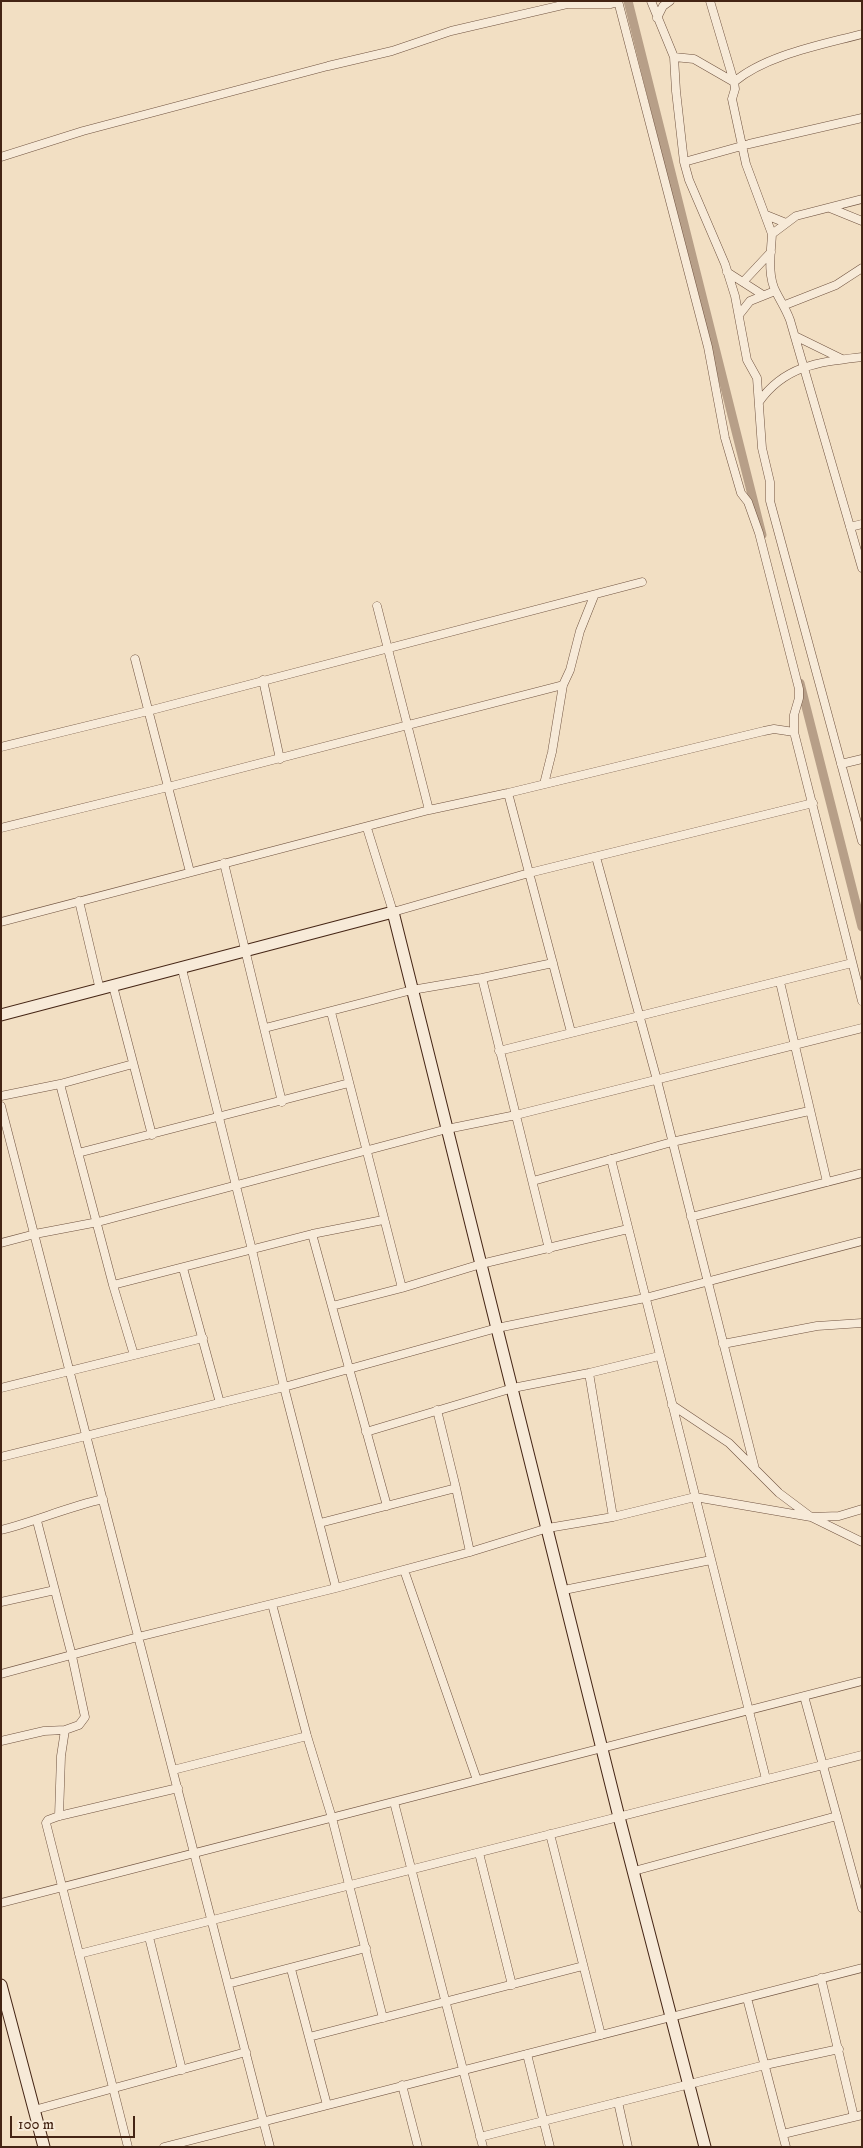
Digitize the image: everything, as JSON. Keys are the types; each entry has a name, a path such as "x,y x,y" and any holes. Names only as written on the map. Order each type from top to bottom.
{"street":[{"path":"1,157 83,131 328,66 392,51 451,31 567,4 611,4 618,1 708,347 725,438 741,493 748,502 759,533 798,682 799,698 794,714 794,732 862,1002"},
{"path":"651,1 674,57 684,162 688,180 727,272 739,315 747,360 757,378 762,448 770,482 770,501 841,764 858,814 862,841"},
{"path":"658,18 663,6 670,1"},
{"path":"710,1 734,82 735,89 732,99 743,146 755,191 766,214 772,234 770,266 775,291 785,305 795,336 862,568"},
{"path":"734,82 750,71 769,62 862,34"},
{"path":"674,57 694,59 734,82"},
{"path":"684,162 862,118"},
{"path":"772,234 796,216 862,199"},
{"path":"830,208 862,221"},
{"path":"766,214 786,223"},
{"path":"743,282 771,252"},
{"path":"785,305 836,285 862,268"},
{"path":"727,272 763,295"},
{"path":"739,315 750,301 775,291"},
{"path":"795,336 842,359"},
{"path":"759,402 778,381 805,368 862,356"},
{"path":"850,527 862,524"},
{"path":"1,747 148,711 642,582"},
{"path":"544,784 552,752 563,685 570,670 580,631 594,596"},
{"path":"376,606 429,810"},
{"path":"135,659 190,872"},
{"path":"263,680 280,758"},
{"path":"1,828 563,685"},
{"path":"1,922 224,863 367,828 429,810 508,793 764,730 794,732"},
{"path":"841,764 862,759"},
{"path":"508,793 571,1032"},
{"path":"1,1015 246,952 529,873 813,803"},
{"path":"367,828 393,912 620,1817 705,2147"},
{"path":"596,857 657,1080 755,1469"},
{"path":"224,863 282,1102"},
{"path":"79,901 100,990"},
{"path":"265,1028 412,990 553,963"},
{"path":"499,1051 852,963"},
{"path":"182,969 284,1387 336,1588"},
{"path":"482,978 549,1249"},
{"path":"780,982 827,1182"},
{"path":"113,986 132,1064 152,1134"},
{"path":"331,1012 402,1288"},
{"path":"1,1243 34,1234 98,1222 367,1152 447,1129 516,1115 862,1028"},
{"path":"1,1096 60,1084 132,1064"},
{"path":"78,1153 282,1102 349,1083"},
{"path":"60,1084 98,1222 113,1285 134,1355"},
{"path":"1,1106 138,1637 196,1853 270,2147"},
{"path":"533,1181 672,1142 809,1111"},
{"path":"611,1159 747,1710 766,1779"},
{"path":"692,1217 862,1173"},
{"path":"113,1285 312,1234 383,1220"},
{"path":"332,1306 402,1288 481,1264 628,1229"},
{"path":"312,1234 387,1506"},
{"path":"1,1457 86,1434 284,1387 498,1328 645,1298 707,1280 862,1241"},
{"path":"183,1268 220,1403"},
{"path":"723,1344 817,1326 862,1323"},
{"path":"1,1388 203,1338"},
{"path":"366,1432 513,1388 589,1373 659,1356"},
{"path":"589,1373 613,1517"},
{"path":"672,1405 729,1442 778,1493 811,1517 862,1542"},
{"path":"436,1410 470,1552"},
{"path":"320,1523 456,1488"},
{"path":"1,1674 138,1637 404,1570 548,1528 613,1517 695,1497 811,1517 839,1516 862,1509"},
{"path":"1,1530 38,1521 72,1508 103,1500"},
{"path":"1,1741 44,1731 65,1730 79,1726 85,1717 72,1656 38,1521"},
{"path":"564,1590 710,1560"},
{"path":"404,1570 477,1780"},
{"path":"1,1602 55,1590"},
{"path":"272,1604 307,1736 332,1818 383,2018"},
{"path":"1,1903 862,1681"},
{"path":"804,1696 860,1893 862,1908"},
{"path":"59,1816 61,1756 65,1730"},
{"path":"173,1770 307,1736"},
{"path":"80,1954 862,1755"},
{"path":"128,2147 46,1823 48,1820 59,1816 178,1788"},
{"path":"394,1802 483,2147"},
{"path":"634,1871 837,1816"},
{"path":"550,1834 601,2035"},
{"path":"479,1853 512,1985"},
{"path":"149,1937 182,2070"},
{"path":"228,1984 366,1948"},
{"path":"309,2037 583,1966"},
{"path":"164,2147 862,1968"},
{"path":"291,1969 327,2105"},
{"path":"782,2134 858,2116 821,1978"},
{"path":"1,1985 44,2147"},
{"path":"746,1998 786,2147"},
{"path":"480,2137 689,2084 839,2049"},
{"path":"34,2110 246,2052"},
{"path":"527,2054 550,2147"},
{"path":"402,2085 418,2147"},
{"path":"618,2102 628,2147"}],"waterway":[{"path":"628,1 762,535"},
{"path":"800,683 862,927"}]}
